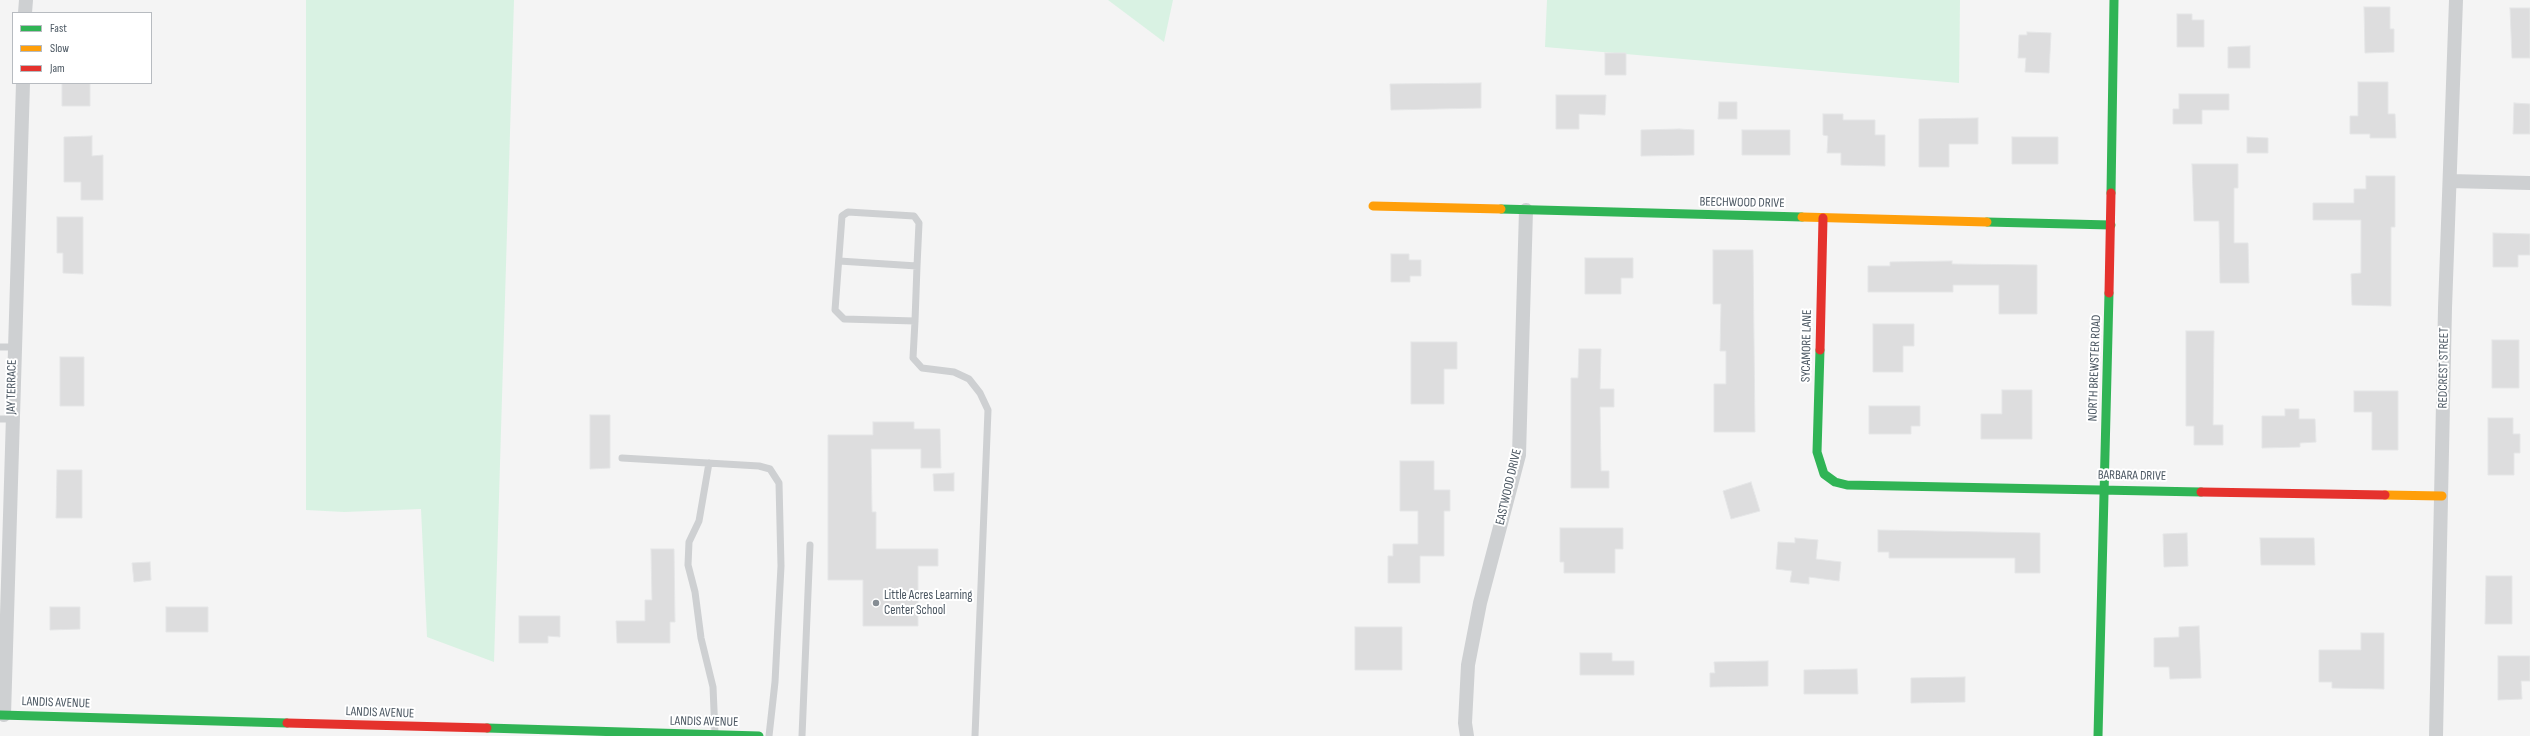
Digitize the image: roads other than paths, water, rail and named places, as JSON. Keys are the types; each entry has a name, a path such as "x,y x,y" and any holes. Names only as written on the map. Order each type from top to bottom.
{"street":[{"path":"25,12 26,0"},
{"name":"NORTH BREWSTER ROAD","path":"2098,736 2111,225 2114,0"},
{"name":"REDCREST STREET","path":"2436,736 2456,0"},
{"name":"JAY TERRACE","path":"2,715 4,555 7,489 7,347 23,84"},
{"path":"2450,181 2530,183"},
{"name":"BEECHWOOD DRIVE","path":"1373,206 2111,225"},
{"name":"EASTWOOD DRIVE","path":"1467,736 1465,723 1468,665 1480,603 1519,455 1526,210"},
{"name":"SYCAMORE LANE","path":"1823,218 1817,452 1824,474"},
{"name":"BARBARA DRIVE","path":"1824,474 1835,482 1847,485 2442,496"},
{"name":"LANDIS AVENUE","path":"2,715 368,731 759,736"}],"lane":[{"path":"915,321 844,319 835,310 842,216 848,212 914,216 919,224 915,321 913,358 922,368 954,372 969,378 980,393 988,410 975,736"},
{"path":"839,261 917,266"},
{"path":"622,458 759,466 770,469 779,483 781,566 775,682 769,736"},
{"path":"709,463 699,522 689,542 688,565 696,592 700,638 713,687 715,735"},
{"path":"802,736 810,545"}],"place":[{"name":"Little Acres Learning Center School","path":"876,603"}]}
